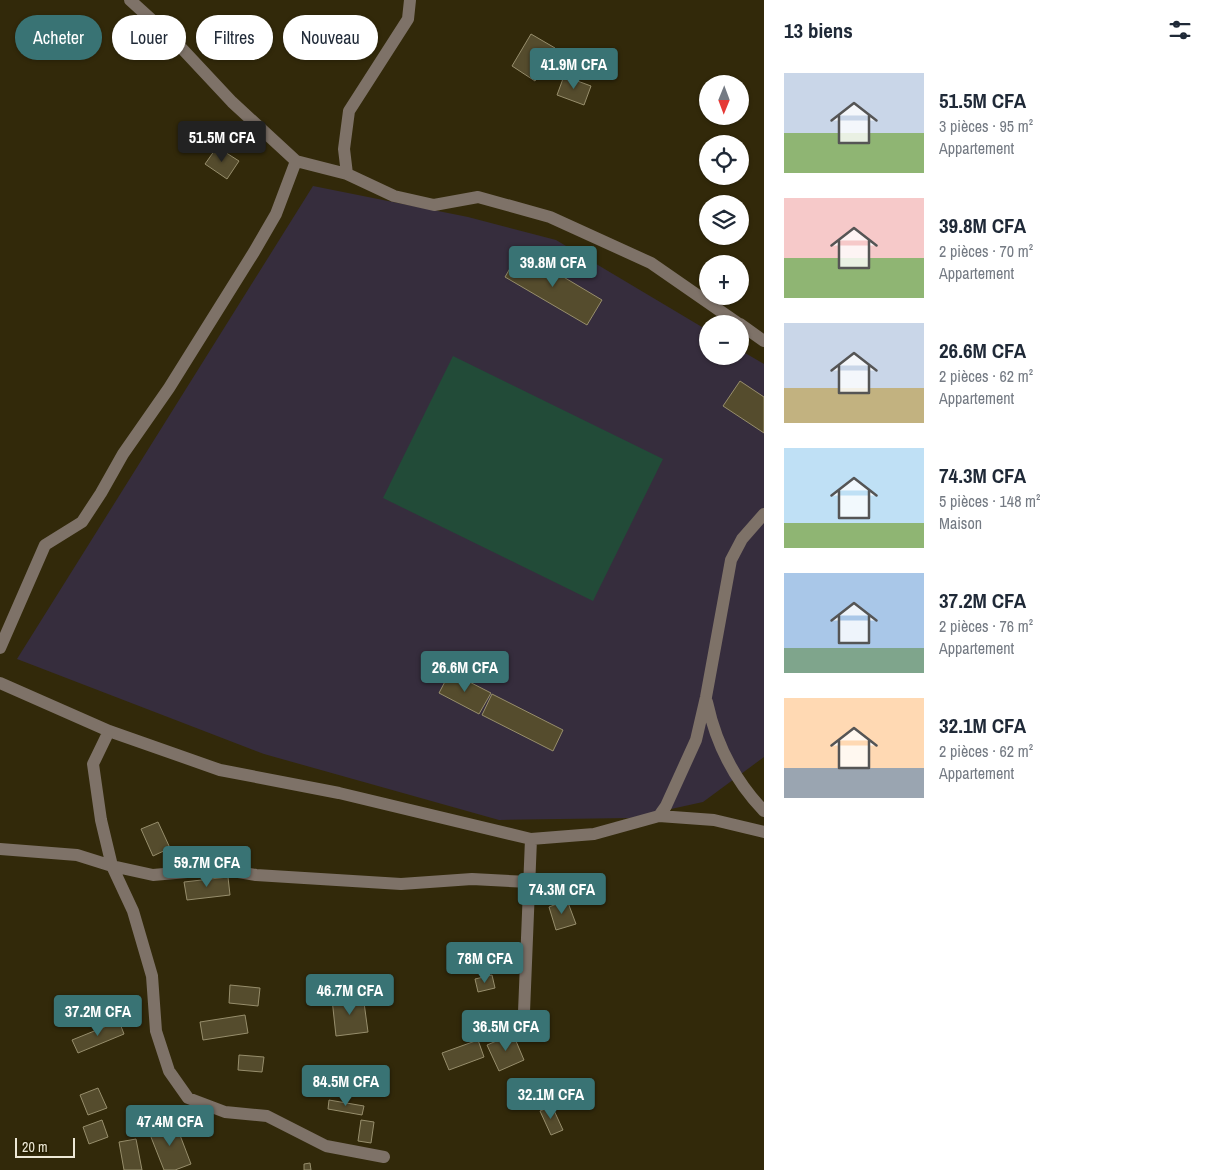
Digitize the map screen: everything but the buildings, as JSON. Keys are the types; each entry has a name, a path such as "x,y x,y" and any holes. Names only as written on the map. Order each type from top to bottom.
{"street":[{"path":"130,0 174,40 232,102 296,161 347,174 394,196 434,205 478,197 550,217 651,263 727,315"},
{"path":"347,174 344,149 349,111 408,19 410,0"},
{"path":"0,648 45,545 82,522 254,252 276,214 296,161"},
{"path":"749,330 764,341"},
{"path":"659,816 666,806 696,740 706,697 731,560 742,539 764,514"},
{"path":"0,683 109,731 220,770 339,793 531,839 594,834 659,816 714,820 764,832"},
{"path":"706,697 712,723 726,760 750,796 764,811"},
{"path":"109,731 93,764 101,820 112,866 133,911 152,976 156,1030 169,1071 188,1098 225,1112 267,1116 326,1146 384,1157"},
{"path":"524,1012 531,839"},
{"path":"0,849 77,855 112,866 153,875 220,869 256,874 401,884 472,879 529,882"}],"shaded area":[{"path":"313,186 468,217 556,240 699,325 699,365 749,365 749,355 764,364 764,757 703,802 630,818 499,820 264,754 17,659"}],"green space":[{"path":"453,356 663,459 593,601 383,498"}]}
